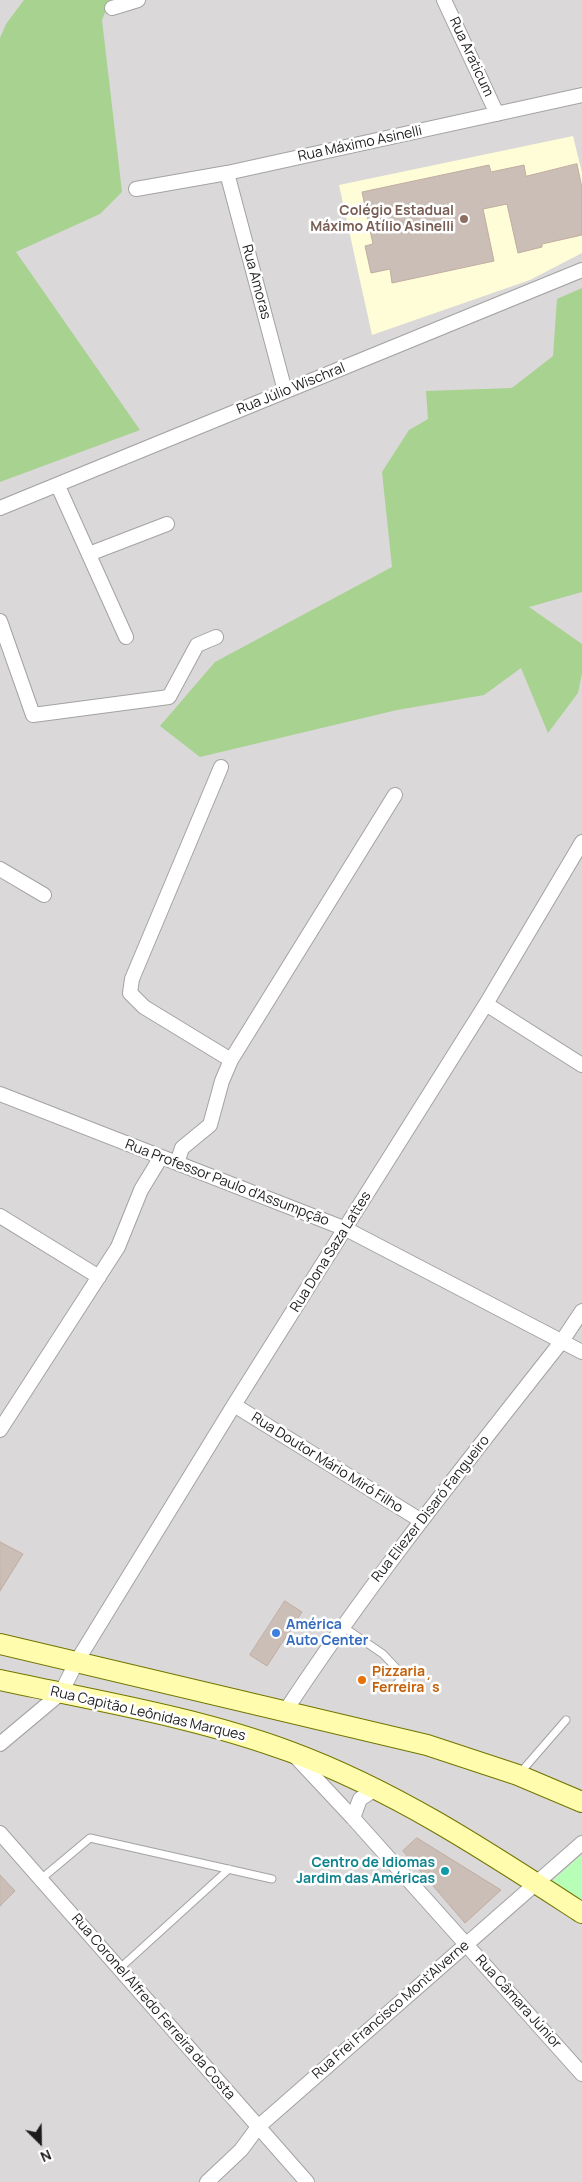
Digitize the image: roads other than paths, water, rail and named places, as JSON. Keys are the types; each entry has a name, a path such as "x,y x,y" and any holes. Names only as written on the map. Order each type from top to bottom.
{"main road":[{"path":"0,1644 286,1710 426,1745 518,1775 582,1802"},
{"name":"Rua Capitão Leônidas Marques","path":"0,1680 209,1726 290,1752 377,1788 454,1830 582,1913"}],"street":[{"path":"112,8 138,0"},
{"name":"Rua Araticum","path":"444,0 498,114"},
{"name":"Rua Máximo Asinelli","path":"136,189 227,173 582,95"},
{"name":"Rua Amoras","path":"227,173 285,391"},
{"name":"Rua Júlio Wischral","path":"0,508 58,486 582,270"},
{"path":"58,486 126,638"},
{"path":"88,554 167,524"},
{"path":"0,621 33,715 169,697 197,645 216,638"},
{"path":"221,767 132,979 130,993 144,1007 231,1060"},
{"path":"177,1163 182,1148 210,1125 222,1081 231,1060 395,795"},
{"name":"Rua Dona Saza Lattes","path":"61,1694 77,1661 234,1406 578,858 582,842"},
{"path":"0,870 44,895"},
{"path":"486,1004 582,1065"},
{"name":"Rua Professor Paulo d'Assumpção","path":"0,1094 346,1229 582,1352"},
{"path":"0,1430 122,1239 141,1190 161,1157"},
{"path":"0,1216 99,1277"},
{"name":"Rua Eliezer Disaró Fangueiro","path":"286,1710 341,1626 420,1520 562,1341 582,1311"},
{"name":"Rua Doutor Mário Miró Filho","path":"234,1406 420,1520"},
{"path":"0,1744 61,1694"},
{"name":"Rua Câmara Júnior","path":"290,1752 353,1818 582,2074"},
{"path":"353,1818 360,1799 377,1788"},
{"name":"Rua Coronel Alfredo Ferreira da Costa","path":"0,1833 307,2182"},
{"name":"Rua Frei Francisco Mont'Alverne","path":"207,2182 246,2145 258,2127 582,1843"}],"lane":[{"path":"341,1626 383,1654 400,1672 400,1680 391,1690"},
{"path":"518,1775 566,1720"},
{"path":"41,1879 90,1838 272,1879"},
{"path":"119,1968 229,1869"}],"place":[{"name":"Colégio Estadual Máximo Atílio Asinelli","path":"464,219"},
{"name":"América Auto Center","path":"276,1633"},
{"name":"Pizzaria Ferreira´s","path":"362,1680"},
{"name":"Centro de Idiomas Jardim das Américas","path":"445,1871"}]}
